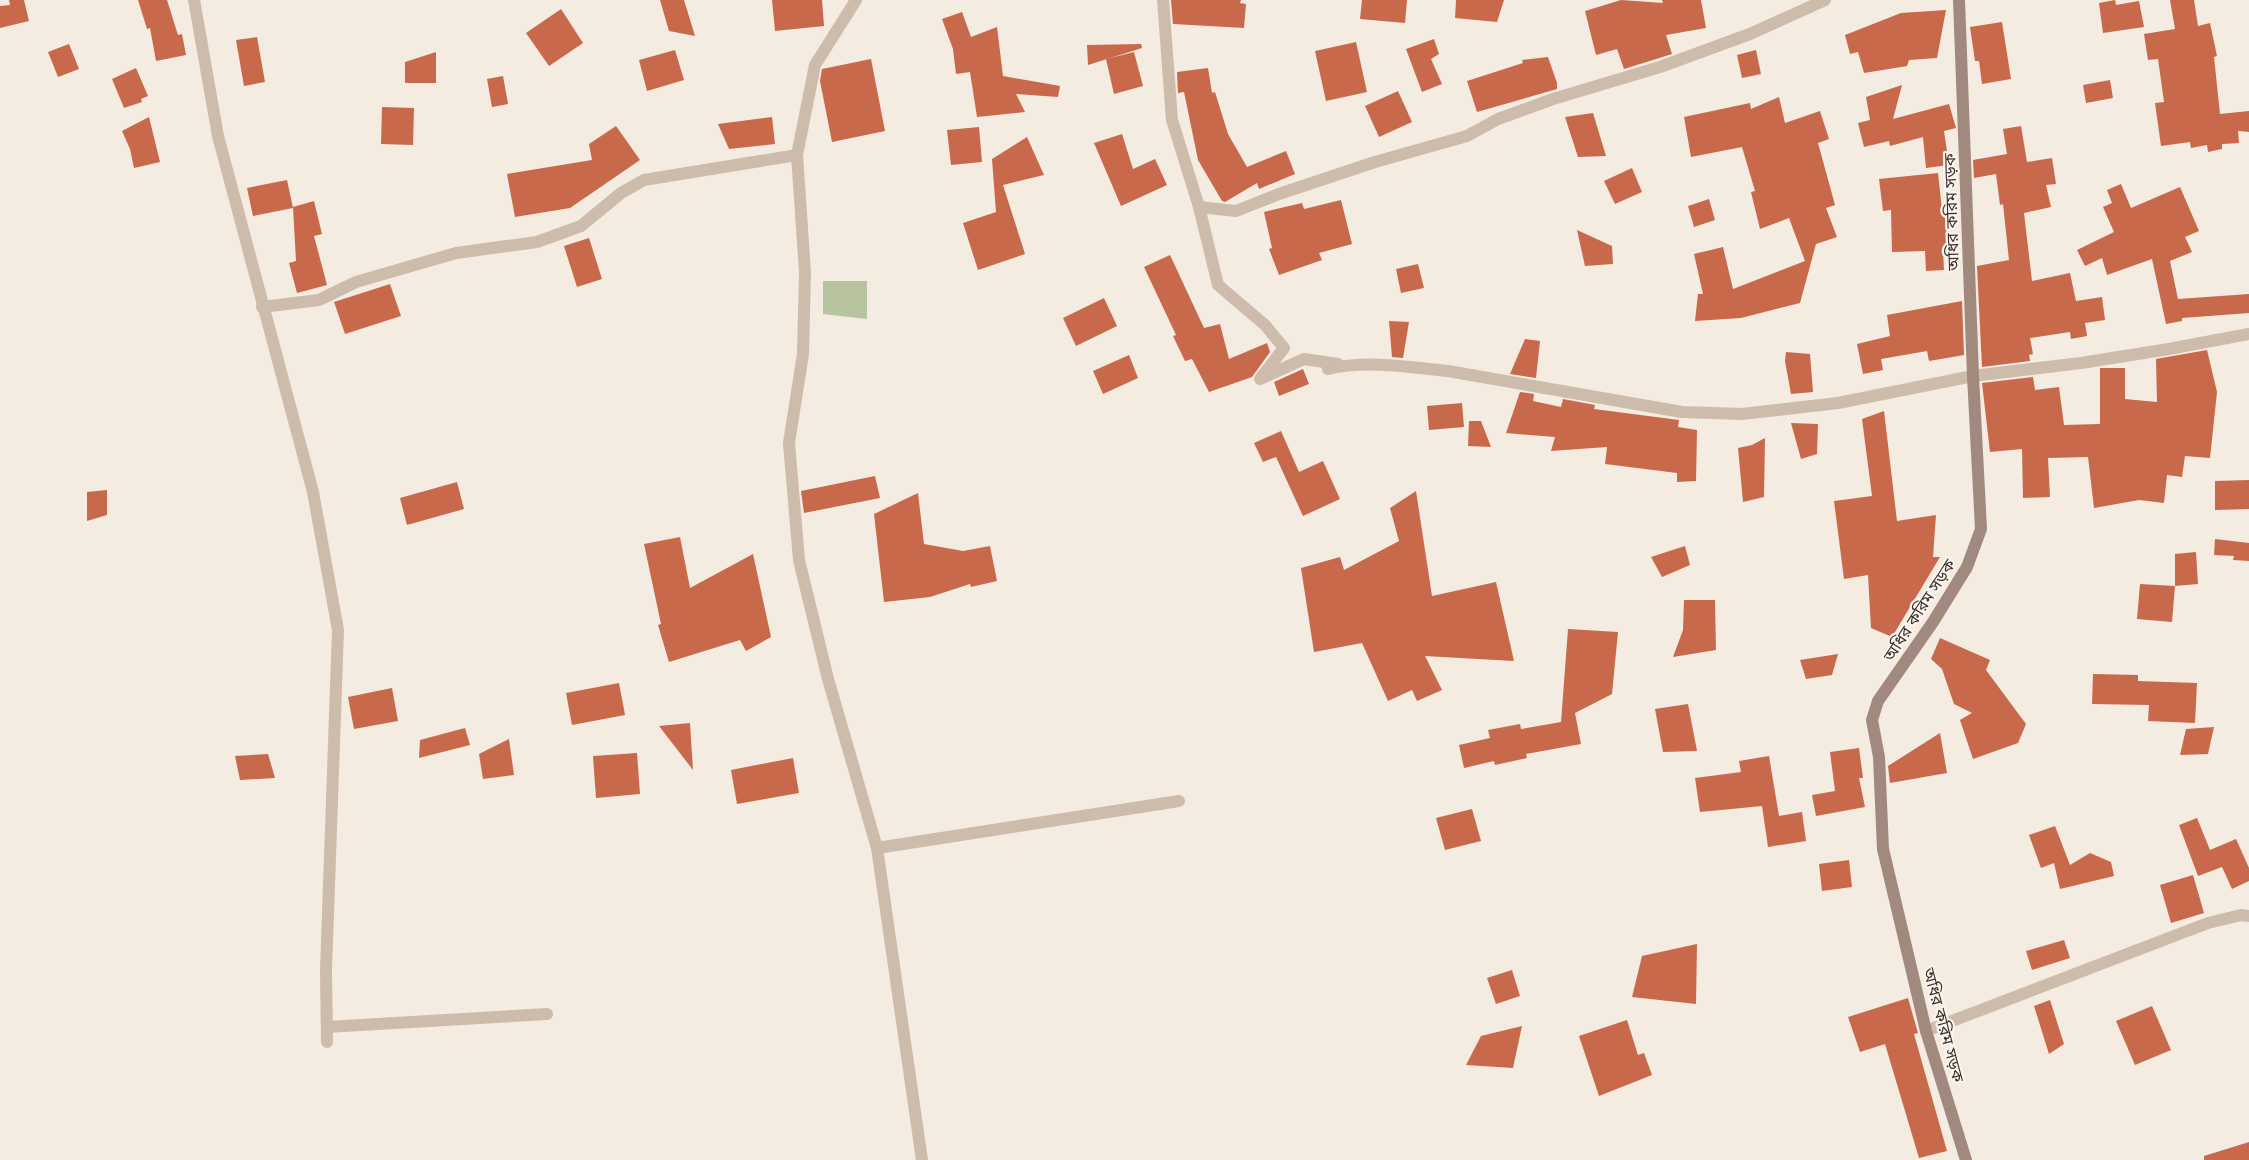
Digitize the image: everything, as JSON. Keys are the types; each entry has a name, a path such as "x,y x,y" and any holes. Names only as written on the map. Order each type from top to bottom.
{"main road":[{"name":"অধির করিম সড়ক","path":"1959,0 1973,376 1981,529 1967,567 1933,622 1878,701 1872,720 1879,757 1883,849 1926,1031 1966,1160"}],"street":[{"path":"194,0 218,136 262,307 313,492 338,630 326,970 327,1042"},
{"path":"856,0 815,65 798,155 805,272 803,354 789,443 799,560 828,679 877,848 922,1160"},
{"path":"1163,0 1172,120 1199,207 1218,285 1265,325 1284,348 1260,379 1304,359 1345,365 1414,368 1448,372 1682,412 1742,414 1838,403 1973,376 2081,363 2249,334"},
{"path":"1199,207 1236,211 1366,165 1467,136 1498,118 1553,99 1660,67 1750,34 1826,0"},
{"path":"262,307 319,300 356,282 456,253 538,242 581,226 621,193 644,180 798,155"},
{"path":"1328,369 1345,365"},
{"path":"877,848 1179,801"},
{"path":"1926,1031 2208,923 2241,915 2249,916"},
{"path":"327,1027 547,1014"}],"green space":[{"path":"823,281 867,281 867,319 823,314"}],"building":[{"path":"9,0 24,0 29,21 0,28 0,6 10,5"},
{"path":"138,0 167,0 178,35 182,34 186,55 156,61 150,28 147,29"},
{"path":"660,0 684,0 695,36 669,31"},
{"path":"772,0 822,0 824,26 775,31"},
{"path":"1171,0 1241,0 1240,3 1246,4 1244,28 1173,24"},
{"path":"1362,0 1407,0 1405,23 1360,19"},
{"path":"1456,0 1504,0 1497,22 1455,18"},
{"path":"1621,0 1663,3 1662,0 1701,0 1706,28 1666,35 1672,54 1624,69 1617,49 1596,55 1585,11"},
{"path":"2115,0 2116,5 2139,1 2144,27 2103,33 2099,3"},
{"path":"2170,0 2194,0 2198,26 2210,23 2217,56 2214,57 2220,114 2249,111 2249,132 2238,131 2239,143 2222,144 2222,149 2208,152 2207,145 2191,148 2190,142 2161,146 2155,103 2164,102 2158,59 2148,60 2144,34 2175,29"},
{"path":"561,9 583,43 549,66 526,33"},
{"path":"1946,10 1937,58 1909,60 1907,66 1864,73 1858,52 1850,54 1845,35 1901,13"},
{"path":"962,12 971,37 997,27 1003,76 1060,86 1058,97 1016,94 1025,112 977,117 970,72 956,74 953,49 942,19"},
{"path":"2002,22 2011,79 1982,84 1979,61 1975,61 1970,27"},
{"path":"257,37 265,82 244,86 236,40"},
{"path":"1434,39 1439,54 1431,59 1442,84 1422,92 1406,49"},
{"path":"1356,42 1367,92 1326,101 1315,51"},
{"path":"69,44 79,69 58,77 48,52"},
{"path":"1141,44 1142,48 1088,65 1087,45"},
{"path":"675,50 684,80 647,91 639,60"},
{"path":"1756,50 1761,74 1742,78 1737,55"},
{"path":"436,52 436,83 405,83 405,62"},
{"path":"1134,52 1143,86 1114,94 1106,59"},
{"path":"1548,57 1557,83 1557,89 1477,112 1467,81 1523,63 1522,60"},
{"path":"871,59 885,131 832,142 820,81 822,69"},
{"path":"136,68 148,96 141,99 142,102 124,108 112,79"},
{"path":"1208,68 1212,93 1215,92 1228,134 1247,167 1286,151 1295,174 1259,189 1257,183 1225,202 1222,201 1198,160 1184,92 1178,93 1177,72"},
{"path":"503,76 508,104 492,107 487,79"},
{"path":"2110,80 2113,98 2086,103 2083,85"},
{"path":"1902,85 1893,119 1949,104 1956,128 1944,131 1949,165 1926,168 1923,137 1890,146 1889,141 1864,147 1858,123 1870,120 1866,97"},
{"path":"1398,91 1412,122 1379,137 1365,106"},
{"path":"1779,97 1785,123 1820,111 1829,139 1818,143 1835,205 1826,208 1837,237 1816,244 1800,303 1741,318 1695,321 1698,294 1703,294 1694,254 1723,247 1733,289 1805,261 1789,218 1760,229 1751,192 1755,191 1742,147 1691,157 1684,117 1750,103 1751,109"},
{"path":"382,107 414,108 413,145 381,144"},
{"path":"1593,113 1606,156 1578,157 1565,117"},
{"path":"149,117 160,162 134,168 130,149 122,131"},
{"path":"772,117 775,144 729,149 718,124"},
{"path":"616,126 640,160 570,208 515,217 507,174 592,160 589,144"},
{"path":"2021,126 2027,162 2052,158 2056,184 2046,185 2051,207 2024,213 2032,281 2070,273 2076,301 2102,297 2105,320 2085,323 2087,336 2071,339 2070,332 2030,338 2033,354 2029,355 2030,361 1982,367 1977,266 2009,260 2003,204 2000,205 1996,174 1974,178 1973,160 2007,154 2003,129"},
{"path":"979,127 982,162 951,165 947,130"},
{"path":"1122,134 1133,169 1155,159 1167,185 1121,206 1094,143"},
{"path":"1027,137 1044,175 1003,185 1025,254 978,270 963,223 996,212 992,159"},
{"path":"1632,168 1642,192 1615,204 1604,181"},
{"path":"1938,173 1942,210 1948,210 1950,250 1943,250 1944,270 1926,271 1925,251 1892,252 1891,210 1883,211 1879,179"},
{"path":"287,180 293,208 253,216 247,188"},
{"path":"2121,184 2131,208 2180,187 2199,231 2185,237 2192,252 2170,261 2178,299 2249,294 2249,313 2182,318 2182,321 2166,324 2152,259 2107,275 2102,258 2085,266 2077,250 2114,232 2103,207 2112,203 2107,190"},
{"path":"1709,199 1715,220 1694,227 1688,206"},
{"path":"1341,200 1352,244 1319,253 1322,260 1279,275 1269,249 1272,248 1264,212 1302,203 1304,209"},
{"path":"314,201 322,234 314,236 327,285 297,293 289,263 296,261 293,207"},
{"path":"1577,230 1612,246 1613,264 1585,266"},
{"path":"589,238 602,279 577,287 564,246"},
{"path":"1170,255 1204,328 1220,324 1229,359 1267,343 1270,352 1252,377 1209,392 1192,359 1185,361 1173,336 1176,335 1144,267"},
{"path":"1418,264 1424,288 1401,293 1396,269"},
{"path":"390,284 401,316 345,334 334,302"},
{"path":"1104,298 1117,326 1076,346 1063,318"},
{"path":"1962,301 1964,355 1929,361 1927,351 1881,359 1883,370 1863,374 1857,344 1890,336 1887,315"},
{"path":"1389,321 1409,322 1403,358 1392,357"},
{"path":"1525,339 1540,341 1536,378 1510,374"},
{"path":"2207,350 2217,392 2210,458 2185,456 2182,477 2167,475 2164,503 2139,500 2094,508 2088,457 2048,458 2050,497 2023,498 2022,449 1990,452 1982,383 2033,377 2035,390 2059,387 2064,425 2100,424 2100,368 2125,368 2125,399 2157,402 2156,359"},
{"path":"1786,352 1810,354 1813,392 1791,394 1785,361"},
{"path":"1129,355 1138,378 1103,394 1093,371"},
{"path":"1303,369 1309,384 1279,396 1274,382"},
{"path":"1520,392 1534,394 1533,401 1561,407 1563,399 1595,405 1594,409 1679,420 1678,427 1697,430 1696,481 1677,482 1677,473 1605,464 1607,447 1551,451 1555,437 1506,433"},
{"path":"1462,403 1464,427 1429,430 1427,406"},
{"path":"1884,411 1897,521 1936,515 1933,557 1940,557 1892,637 1871,628 1868,575 1844,579 1834,501 1872,496 1862,419"},
{"path":"1469,421 1481,421 1491,447 1468,446"},
{"path":"1791,423 1818,424 1817,454 1801,459"},
{"path":"1281,431 1299,472 1323,461 1340,499 1303,516 1276,457 1263,462 1254,443"},
{"path":"1765,438 1764,497 1743,502 1738,448 1752,445"},
{"path":"875,476 880,498 804,513 801,491"},
{"path":"2249,480 2249,509 2215,510 2215,481"},
{"path":"457,482 464,509 407,525 400,498"},
{"path":"107,490 107,515 87,521 87,492"},
{"path":"1416,491 1432,596 1496,582 1514,661 1425,656 1442,690 1417,701 1412,690 1388,701 1362,643 1314,652 1301,568 1340,557 1344,570 1399,541 1390,508"},
{"path":"918,493 924,544 963,551 990,546 997,581 971,587 970,584 930,597 884,602 874,514"},
{"path":"680,537 690,588 753,554 771,637 746,651 740,640 669,662 658,625 661,624 644,544"},
{"path":"2215,539 2249,543 2249,561 2233,560 2234,556 2214,555"},
{"path":"1685,546 1690,565 1662,577 1651,557"},
{"path":"2196,552 2198,584 2175,586 2175,554"},
{"path":"2140,584 2175,586 2172,622 2137,619"},
{"path":"1684,600 1715,600 1716,650 1673,657 1683,630"},
{"path":"1568,629 1618,632 1612,694 1575,713 1581,744 1526,754 1527,758 1495,765 1494,761 1464,768 1459,745 1490,738 1488,730 1520,724 1521,729 1561,722"},
{"path":"1940,638 1990,660 1986,670 2026,724 2018,743 1973,759 1960,720 1972,713 1954,704 1942,669 1931,659"},
{"path":"1838,654 1832,675 1806,679 1800,660"},
{"path":"2093,674 2138,675 2138,681 2197,683 2195,723 2148,721 2149,705 2092,704"},
{"path":"619,683 625,715 572,725 566,693"},
{"path":"392,688 398,721 354,729 348,697"},
{"path":"1688,704 1697,751 1663,752 1655,709"},
{"path":"690,723 693,770 659,726"},
{"path":"2214,727 2208,754 2180,755 2186,729"},
{"path":"465,728 470,745 419,758 420,740"},
{"path":"1940,733 1947,773 1890,783 1888,766"},
{"path":"509,739 514,775 483,779 479,754"},
{"path":"1859,748 1863,778 1859,778 1865,807 1816,816 1812,795 1835,791 1830,752"},
{"path":"637,753 640,794 596,798 593,756"},
{"path":"268,754 275,778 240,780 235,756"},
{"path":"1769,756 1779,816 1802,812 1806,841 1768,847 1762,806 1700,812 1695,778 1741,772 1739,761"},
{"path":"793,758 799,793 737,804 731,770"},
{"path":"1472,809 1481,841 1445,850 1436,818"},
{"path":"2197,818 2210,850 2236,839 2249,868 2249,881 2232,889 2222,867 2198,876 2179,825"},
{"path":"2055,826 2070,865 2090,853 2111,862 2114,876 2060,889 2054,863 2041,868 2029,835"},
{"path":"1849,860 1852,887 1822,891 1819,864"},
{"path":"2193,875 2204,913 2171,923 2160,885"},
{"path":"2064,940 2070,958 2032,970 2026,951"},
{"path":"1697,944 1696,1004 1632,997 1642,956"},
{"path":"1512,970 1520,996 1496,1004 1487,978"},
{"path":"1908,998 1918,1033 1914,1034 1947,1151 1919,1158 1885,1044 1860,1052 1848,1017"},
{"path":"2050,1000 2064,1044 2049,1054 2034,1006"},
{"path":"2152,1006 2171,1050 2135,1065 2116,1021"},
{"path":"1627,1020 1638,1055 1644,1053 1652,1075 1599,1096 1579,1036"},
{"path":"1522,1026 1513,1068 1466,1065 1481,1036"},
{"path":"2249,1142 2249,1160 2204,1160 2204,1156"}]}
